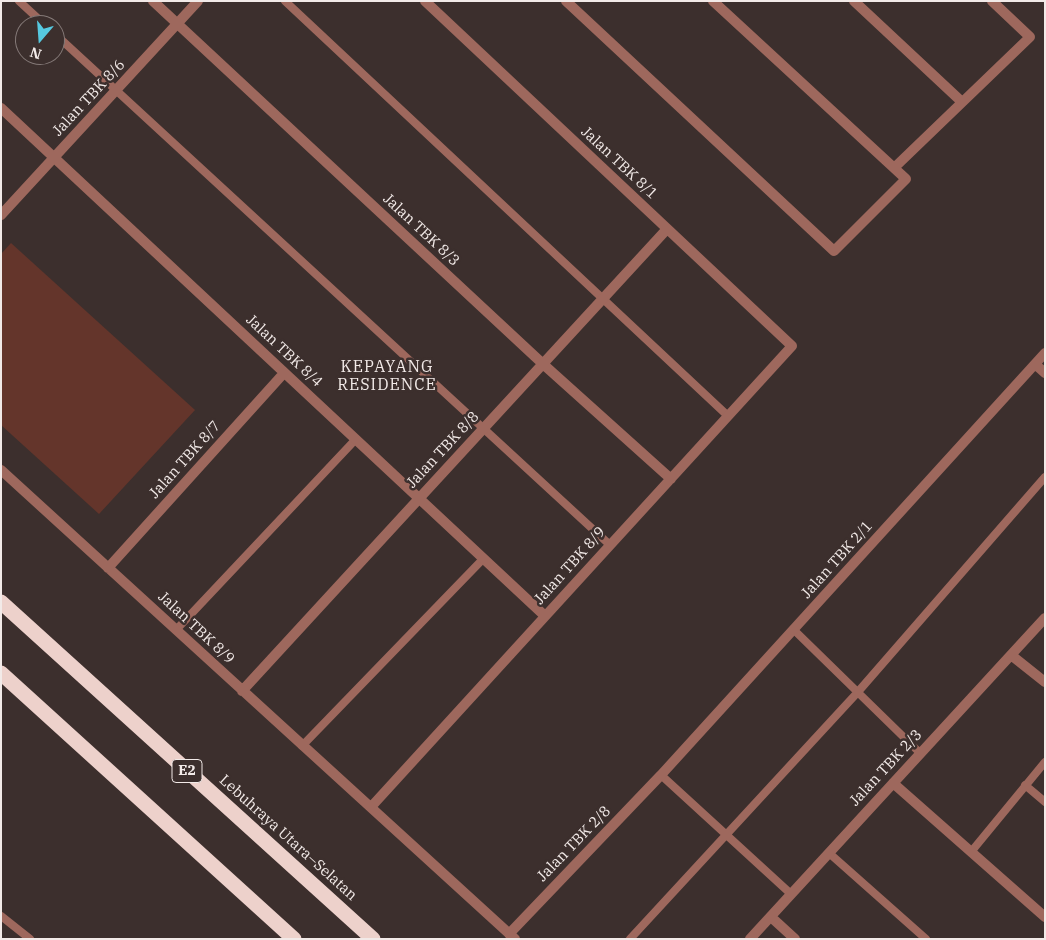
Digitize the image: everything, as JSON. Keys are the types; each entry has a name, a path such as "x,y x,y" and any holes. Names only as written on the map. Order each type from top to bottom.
{"highway":[{"name":"Lebuhraya Utara–Selatan","path":"1,602 373,939"},
{"path":"1,673 294,939"}],"street":[{"name":"Jalan TBK 8/3","path":"153,1 543,364 671,479"},
{"name":"Jalan TBK 8/6","path":"1,215 198,1"},
{"name":"Jalan TBK 8/1","path":"425,1 792,346"},
{"path":"566,1 834,251 906,178 713,1"},
{"path":"854,1 962,102"},
{"path":"895,167 1030,36 992,1"},
{"name":"Jalan TBK 8/4","path":"1,108 545,616"},
{"name":"Jalan TBK 8/8","path":"242,691 667,229"},
{"name":"Jalan TBK 8/9","path":"371,807 792,346"},
{"name":"Jalan TBK 2/1","path":"661,775 1045,353"},
{"path":"1035,364 1045,373"},
{"name":"Jalan TBK 8/7","path":"108,568 284,373"},
{"name":"Jalan TBK 8/9","path":"1,470 512,936"},
{"name":"Jalan TBK 2/3","path":"750,939 1045,618"},
{"path":"1011,655 1045,682"},
{"name":"Jalan TBK 2/8","path":"512,936 661,775"},
{"path":"893,783 1045,917"},
{"path":"771,917 795,939"}],"lane":[{"path":"20,1 35,15"},
{"path":"285,1 728,416"},
{"path":"65,43 610,545"},
{"path":"176,630 356,439"},
{"path":"630,939 857,693 1045,477"},
{"path":"302,746 483,558"},
{"path":"794,630 920,753"},
{"path":"971,852 1045,762"},
{"path":"661,775 791,894"},
{"path":"1025,785 1045,802"},
{"path":"829,854 926,939"},
{"path":"1,916 30,939"}],"shaded area":[{"path":"11,243 195,410 99,514 1,425 1,254"}],"district":[{"name":"KEPAYANG RESIDENCE","path":"387,376"}]}
